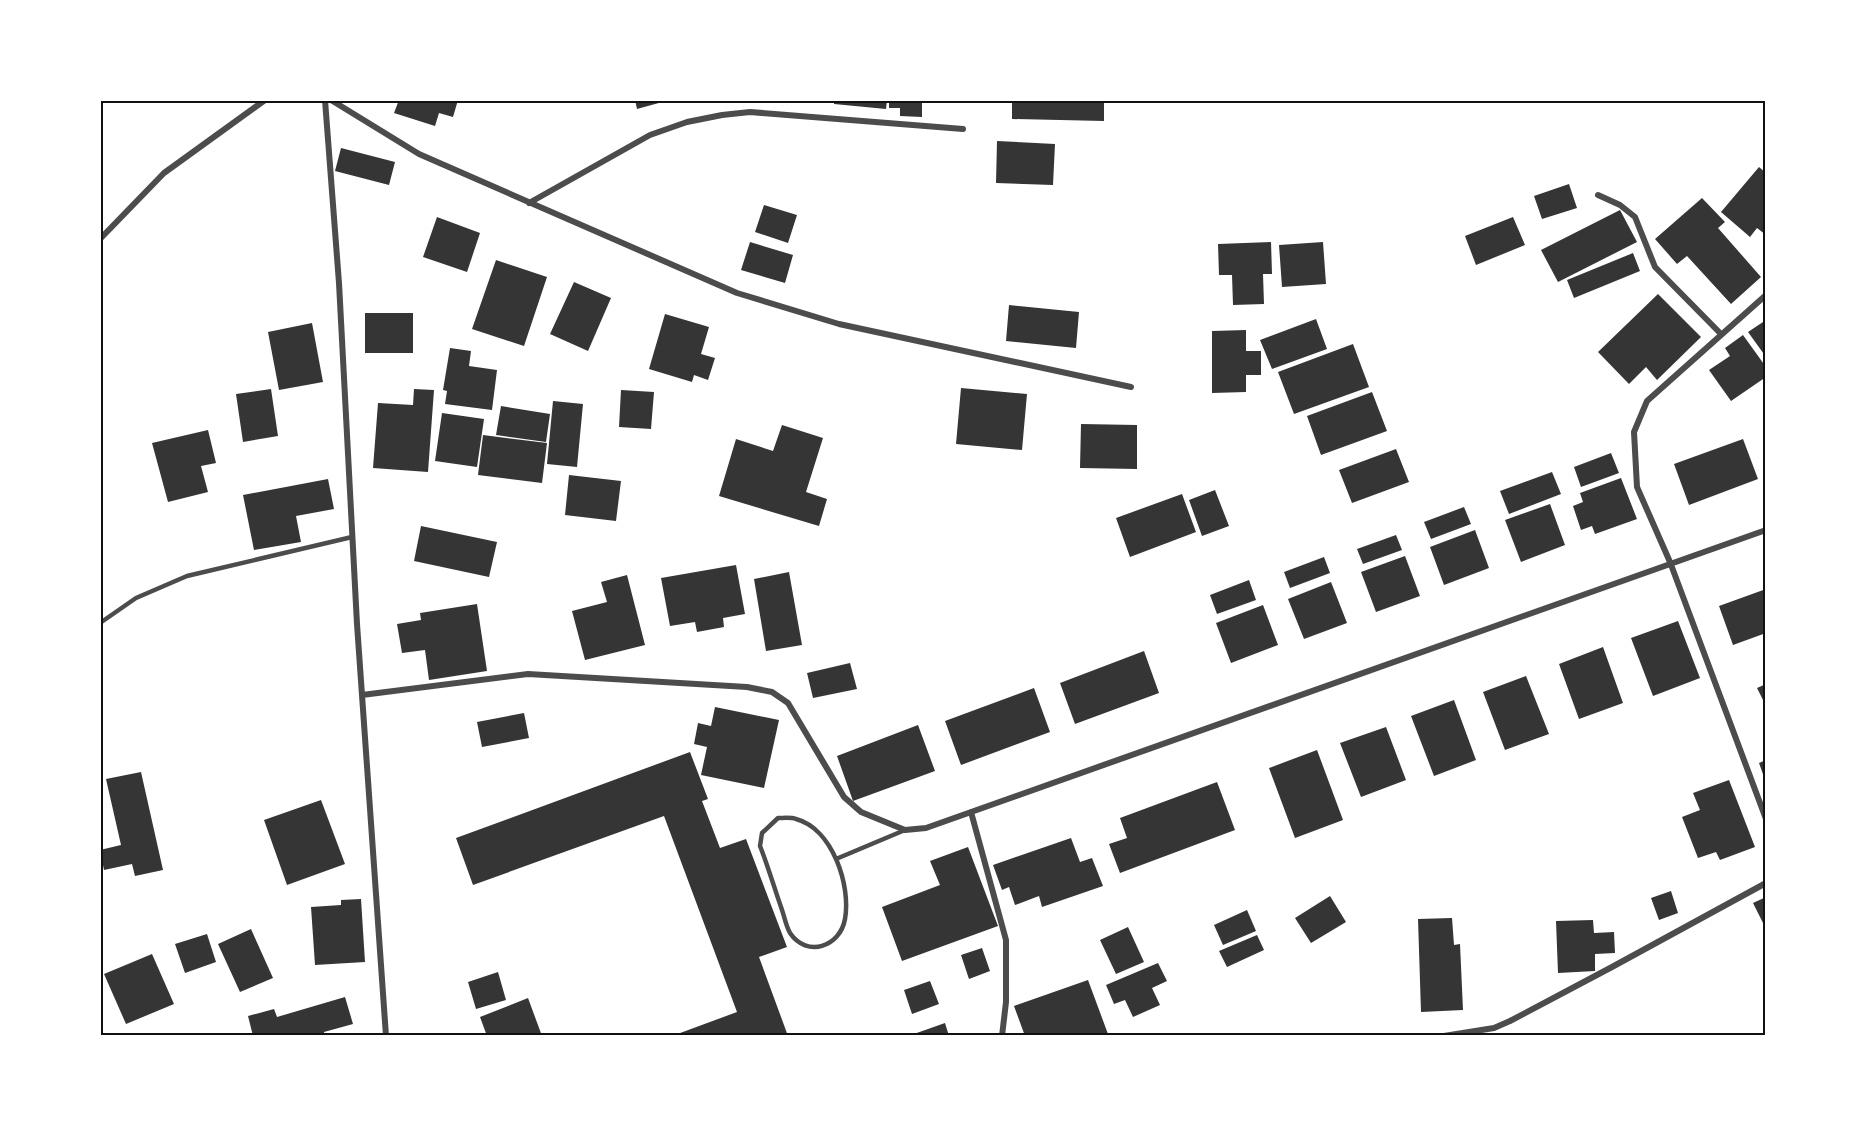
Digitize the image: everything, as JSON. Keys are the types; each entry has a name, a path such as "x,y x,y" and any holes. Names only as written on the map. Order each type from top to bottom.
{"street":[{"path":"100,239 164,173 265,100"},
{"path":"325,100 339,283 352,537 386,1035"},
{"path":"331,100 419,154 737,293 839,324 1131,387"},
{"path":"530,203 651,135 687,122 722,115 750,112 963,129"},
{"path":"1598,195 1620,205 1635,217 1655,267 1721,334"},
{"path":"1766,295 1647,401 1634,432 1637,487 1670,562 1766,819"},
{"path":"362,695 528,674 747,687 772,692 788,703 844,797 861,812 905,831 926,828 1670,562 1766,530"},
{"path":"971,812 1006,940 1006,1002 1002,1035"},
{"path":"1444,1035 1494,1028 1510,1021 1766,883"}],"lane":[{"path":"100,623 136,598 187,576 352,537"},
{"path":"778,818 796,818 823,836 836,859 845,893 845,921 832,940 823,947 800,945 789,932 760,846 762,833 778,818"},
{"path":"836,859 905,831"}],"building":[{"path":"399,100 458,100 453,117 439,113 435,126 394,113"},
{"path":"635,100 666,100 666,101 637,109"},
{"path":"834,100 887,100 886,109 834,104"},
{"path":"889,100 922,100 922,117 900,116 900,108 889,108"},
{"path":"1012,100 1104,100 1104,121 1012,119"},
{"path":"997,141 1055,144 1053,185 996,183"},
{"path":"341,148 395,162 389,185 335,171"},
{"path":"1759,167 1766,173 1766,235 1757,228 1750,237 1721,212"},
{"path":"1569,184 1577,208 1542,219 1534,196"},
{"path":"1702,198 1725,222 1718,228 1761,277 1731,304 1687,256 1677,264 1655,239"},
{"path":"764,205 797,215 788,243 755,232"},
{"path":"1620,210 1637,242 1558,282 1541,250"},
{"path":"437,217 480,233 467,272 423,257"},
{"path":"1513,217 1525,245 1476,265 1465,236"},
{"path":"750,242 793,255 785,283 741,270"},
{"path":"1271,242 1272,274 1263,274 1264,304 1233,305 1232,275 1219,275 1218,244"},
{"path":"1323,242 1326,284 1282,287 1279,245"},
{"path":"1633,253 1640,271 1574,298 1567,280"},
{"path":"496,260 547,277 524,346 472,329"},
{"path":"574,282 611,298 588,351 550,334"},
{"path":"1658,294 1701,337 1657,380 1646,367 1629,384 1598,352"},
{"path":"1009,305 1079,312 1076,348 1006,341"},
{"path":"365,313 413,313 413,353 365,353"},
{"path":"665,314 709,327 701,354 715,358 708,380 694,375 692,382 649,369"},
{"path":"1316,319 1327,349 1272,369 1260,340"},
{"path":"1766,320 1766,357 1748,332"},
{"path":"312,323 323,382 279,390 268,332"},
{"path":"1246,330 1246,351 1261,351 1261,375 1246,375 1246,392 1212,393 1212,331"},
{"path":"1743,335 1766,367 1766,377 1731,401 1709,370 1730,356 1725,348"},
{"path":"1353,344 1369,387 1294,414 1278,372"},
{"path":"450,348 471,351 469,366 497,370 492,410 445,404 447,391 443,390"},
{"path":"961,388 1027,394 1022,450 956,444"},
{"path":"271,389 278,436 243,442 236,394"},
{"path":"414,389 434,390 428,472 373,468 378,403 413,405"},
{"path":"621,390 654,392 651,429 619,427"},
{"path":"1372,392 1387,431 1321,455 1307,416"},
{"path":"553,401 583,404 577,467 547,464"},
{"path":"501,406 550,414 546,442 496,435"},
{"path":"442,413 484,419 477,467 435,461"},
{"path":"1081,424 1137,425 1137,469 1080,468"},
{"path":"782,425 823,438 806,492 827,499 819,526 719,496 736,439 773,451"},
{"path":"208,430 216,463 201,466 208,492 168,502 152,443"},
{"path":"483,435 547,443 542,483 478,475"},
{"path":"1743,439 1758,479 1689,505 1674,464"},
{"path":"1396,449 1409,482 1352,503 1339,470"},
{"path":"1611,453 1619,473 1581,487 1574,467"},
{"path":"1552,472 1561,494 1509,514 1500,491"},
{"path":"569,475 621,481 616,521 565,515"},
{"path":"1621,478 1637,519 1595,534 1592,526 1581,530 1573,506 1583,502 1580,493"},
{"path":"328,479 334,509 296,516 301,542 254,550 243,495"},
{"path":"1215,490 1229,526 1202,536 1189,500"},
{"path":"1182,494 1196,532 1130,557 1116,518"},
{"path":"1550,504 1565,545 1521,562 1505,520"},
{"path":"1464,507 1471,524 1431,539 1424,522"},
{"path":"421,526 497,542 489,577 414,561"},
{"path":"1475,530 1489,568 1444,585 1430,547"},
{"path":"1396,535 1402,550 1363,564 1357,549"},
{"path":"1405,556 1420,596 1376,612 1361,572"},
{"path":"1324,557 1330,573 1290,588 1284,572"},
{"path":"736,565 745,614 723,618 724,627 697,632 695,622 670,626 661,578"},
{"path":"789,572 802,645 766,651 754,579"},
{"path":"627,575 645,645 585,660 572,611 607,602 601,582"},
{"path":"1249,580 1256,600 1217,614 1210,595"},
{"path":"1331,582 1347,623 1304,639 1288,599"},
{"path":"1766,589 1766,633 1733,645 1719,606"},
{"path":"477,604 487,671 429,680 425,650 402,653 397,624 421,620 420,613"},
{"path":"1263,605 1278,645 1231,663 1216,623"},
{"path":"1678,621 1700,678 1653,696 1631,638"},
{"path":"1603,647 1623,703 1579,719 1559,664"},
{"path":"1144,651 1159,693 1075,724 1060,683"},
{"path":"850,663 857,689 813,698 807,673"},
{"path":"1526,676 1549,734 1505,750 1483,692"},
{"path":"1766,684 1766,706 1757,688"},
{"path":"1034,688 1050,732 961,765 945,721"},
{"path":"1454,700 1476,760 1434,776 1411,716"},
{"path":"715,707 779,720 764,788 701,775 707,747 694,744 698,723 711,726"},
{"path":"524,713 529,738 482,747 477,722"},
{"path":"918,725 935,771 853,801 837,756"},
{"path":"1386,727 1406,780 1361,797 1340,743"},
{"path":"1317,750 1343,820 1295,838 1269,768"},
{"path":"690,752 708,799 702,801 720,848 746,839 787,947 759,957 788,1036 672,1036 737,1012 664,816 473,885 456,838"},
{"path":"1766,760 1766,780 1765,780 1759,763"},
{"path":"141,772 163,870 135,876 132,864 104,870 100,850 121,845 106,779"},
{"path":"1729,780 1755,847 1720,860 1716,852 1698,858 1682,817 1700,810 1693,793"},
{"path":"1217,782 1235,830 1120,873 1109,844 1127,838 1120,818"},
{"path":"321,800 345,864 287,885 264,820"},
{"path":"1071,838 1080,862 1092,858 1103,886 1042,907 1039,896 1015,905 1009,887 1002,890 993,865"},
{"path":"968,847 998,926 902,961 882,907 940,885 930,861"},
{"path":"1671,891 1678,913 1659,920 1651,898"},
{"path":"1330,896 1346,922 1311,943 1295,918"},
{"path":"1766,897 1766,929 1753,903"},
{"path":"361,899 365,962 315,965 311,907 341,905 341,900"},
{"path":"1247,910 1256,931 1223,945 1214,925"},
{"path":"1452,918 1454,945 1460,944 1463,1010 1421,1012 1418,919"},
{"path":"1593,920 1594,933 1614,932 1615,953 1595,954 1595,971 1558,973 1556,921"},
{"path":"1128,927 1144,962 1116,974 1100,940"},
{"path":"251,929 273,978 240,992 218,944"},
{"path":"207,934 216,962 185,973 175,944"},
{"path":"1257,935 1264,950 1227,967 1219,951"},
{"path":"982,948 990,971 969,979 961,955"},
{"path":"152,954 174,1004 126,1024 104,974"},
{"path":"1158,963 1167,981 1152,988 1160,1005 1133,1017 1125,1000 1114,1004 1106,985"},
{"path":"498,972 506,1000 476,1009 468,982"},
{"path":"1088,980 1108,1034 1043,1036 1042,1033 1025,1036 1014,1006"},
{"path":"930,981 939,1004 912,1014 904,990"},
{"path":"345,997 353,1024 324,1032 325,1036 253,1036 248,1016 274,1009 277,1017"},
{"path":"528,998 542,1036 487,1036 480,1017"},
{"path":"945,1023 949,1036 911,1036 911,1035"}]}
